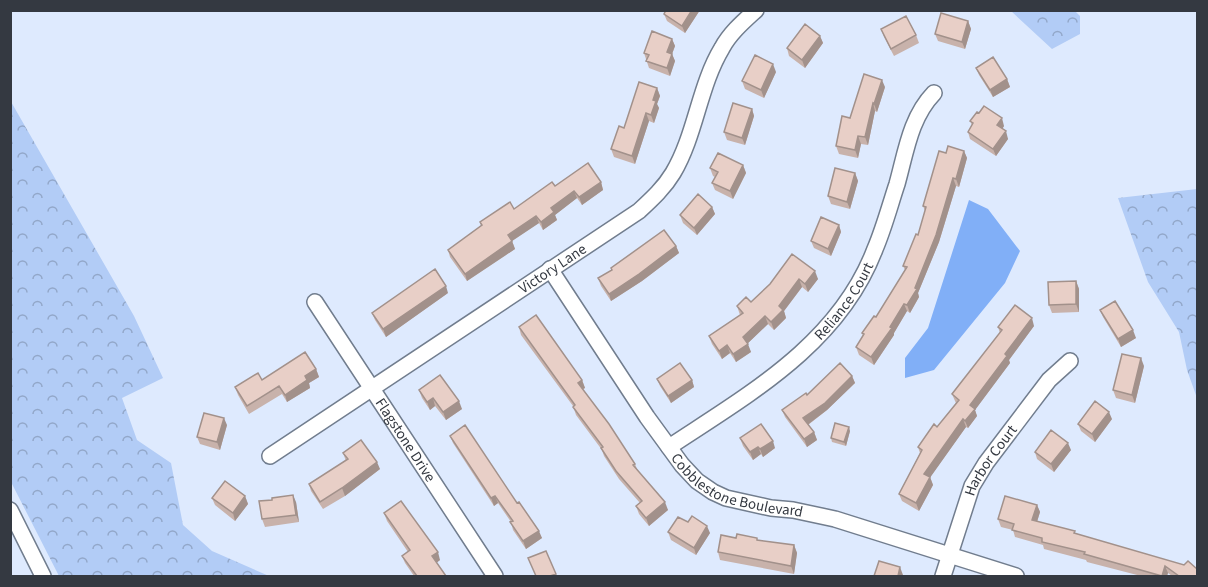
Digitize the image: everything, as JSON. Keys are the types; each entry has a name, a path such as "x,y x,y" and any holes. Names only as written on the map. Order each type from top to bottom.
{"street":[{"name":"Victory Lane","path":"270,456 639,211 659,192 674,172 708,76 722,46 756,10"},
{"name":"Reliance Court","path":"669,447 791,364 816,340 848,298 875,250 897,184 913,123 924,103 934,93"},
{"name":"Cobblestone Boulevard","path":"550,269 669,447 697,481 726,498 835,519 1016,576"},
{"name":"Flagstone Drive","path":"315,302 495,576"},
{"name":"Harbor Court","path":"943,576 972,486 986,463 1050,380 1070,361"},
{"path":"10,510 43,576"}],"green space":[{"path":"1011,11 1075,11 1080,16 1080,34 1052,49"},
{"path":"10,100 134,316 163,378 122,398 137,440 171,463 183,525 212,551 269,576 59,576 11,482"},
{"path":"1198,189 1197,398 1187,370 1179,332 1148,282 1118,198"}],"water":[{"path":"969,200 988,209 1020,251 1005,283 934,370 905,378 905,358 928,328"}],"building":[{"path":"666,10 692,10 682,26 664,14"},
{"path":"941,13 968,21 962,42 935,34"},
{"path":"906,16 916,35 891,49 881,29"},
{"path":"805,24 820,36 802,60 787,48"},
{"path":"652,31 672,39 667,52 672,54 667,68 646,61 649,55 644,53"},
{"path":"755,55 773,64 761,90 742,81"},
{"path":"993,57 1007,79 990,90 976,68"},
{"path":"864,74 882,80 873,103 865,137 858,136 855,150 836,146 842,116 850,118"},
{"path":"639,82 657,88 653,100 656,101 651,115 646,113 632,156 611,149 619,126 624,128"},
{"path":"733,103 752,109 742,138 724,132"},
{"path":"984,106 1002,118 997,125 1006,131 993,149 968,132 973,123 970,121"},
{"path":"948,146 964,151 956,179 953,178 936,235 915,288 917,289 907,305 904,304 890,327 892,328 871,357 856,347 864,334 862,333 874,316 876,317 907,267 903,266 916,234 918,235 926,207 923,206 939,151 946,153"},
{"path":"718,153 743,165 730,191 712,183 718,172 710,168"},
{"path":"588,163 601,182 579,197 574,191 551,208 554,212 541,222 536,216 508,235 512,241 465,274 448,250 482,225 480,222 510,202 514,209 552,182 555,186"},
{"path":"835,168 855,173 847,202 828,196"},
{"path":"698,194 712,207 694,228 680,215"},
{"path":"821,217 839,225 828,249 811,241"},
{"path":"664,230 676,246 609,294 598,278"},
{"path":"792,254 815,271 805,284 799,279 779,306 783,310 771,322 765,316 743,337 748,344 733,354 727,345 719,351 709,336 743,313 737,306 746,297 751,302 770,284"},
{"path":"435,269 446,286 383,329 372,313"},
{"path":"1076,281 1076,304 1049,305 1048,282"},
{"path":"1115,301 1133,330 1118,339 1100,310"},
{"path":"1015,305 1032,318 970,405 975,409 965,421 963,419 924,474 930,477 916,503 899,494 922,450 918,447 934,424 937,427 959,400 952,394 1002,330 998,327"},
{"path":"536,315 582,380 578,383 609,424 635,464 633,465 665,502 646,518 636,506 642,501 616,471 601,448 603,447 573,407 575,405 519,327"},
{"path":"305,352 316,369 305,376 307,380 285,395 279,386 247,406 235,387 258,373 262,380"},
{"path":"1122,354 1141,358 1132,395 1113,390"},
{"path":"680,363 692,380 668,396 657,379"},
{"path":"840,363 852,376 825,403 803,418 814,432 804,439 782,410 806,393 807,395"},
{"path":"440,375 459,401 443,412 433,398 427,402 419,390"},
{"path":"1095,401 1109,412 1092,434 1078,424"},
{"path":"204,413 224,418 217,442 197,437"},
{"path":"835,423 849,427 844,442 831,438"},
{"path":"761,424 773,441 750,452 740,438"},
{"path":"465,425 517,503 519,502 539,531 523,541 510,522 513,521 495,496 491,498 450,436"},
{"path":"1051,430 1068,443 1051,464 1035,452"},
{"path":"361,440 377,462 320,502 309,484 348,459 343,453"},
{"path":"225,481 245,496 233,513 212,498"},
{"path":"293,495 296,515 262,519 259,501"},
{"path":"1005,496 1037,505 1032,520 1184,565 1188,561 1197,569 1197,576 1179,576 1165,566 1162,576 1084,554 1085,552 1042,542 1042,538 1012,530 1014,524 998,519"},
{"path":"401,501 438,552 432,556 446,576 417,576 402,556 410,550 384,513"},
{"path":"692,516 707,526 694,548 668,532 678,517 688,522"},
{"path":"737,534 757,538 757,540 794,545 791,566 718,552 721,535 736,538"},
{"path":"546,551 556,574 536,576 528,558"},
{"path":"879,561 900,567 898,576 874,576"}]}
